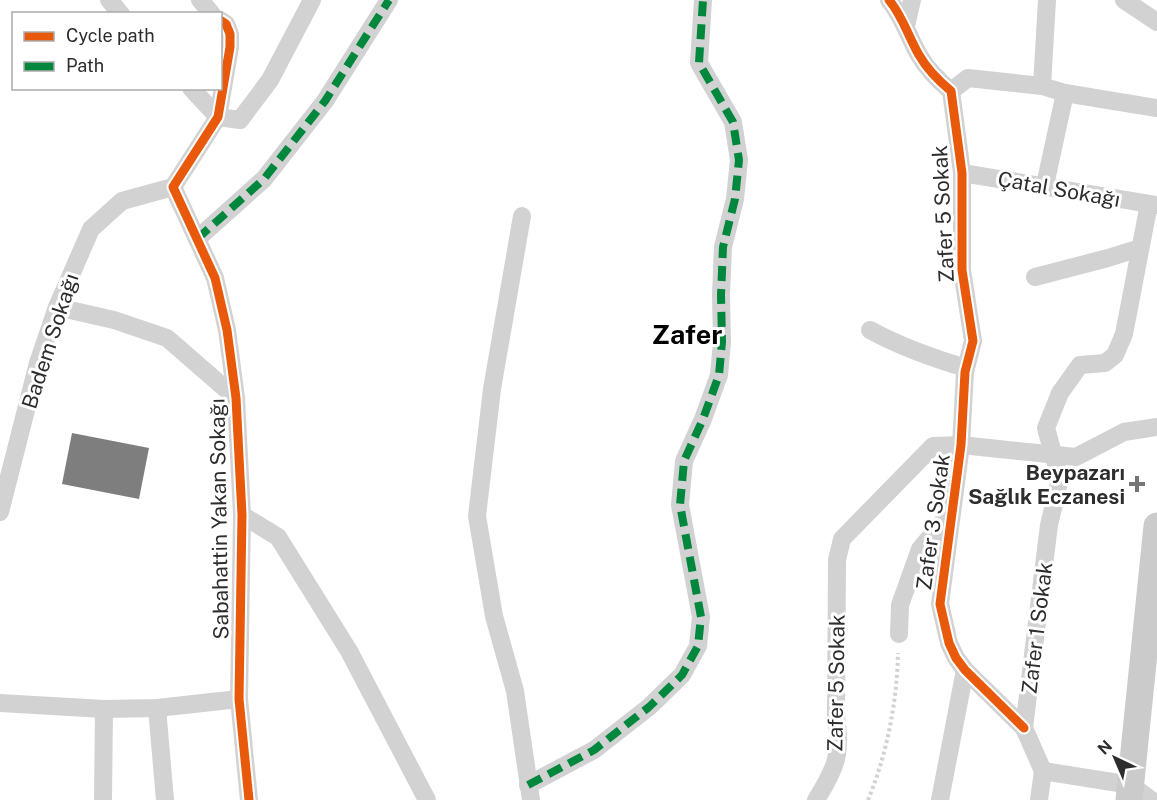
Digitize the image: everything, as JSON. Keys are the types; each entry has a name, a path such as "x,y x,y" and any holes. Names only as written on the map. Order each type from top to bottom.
{"street":[{"path":"109,0 119,12"},
{"path":"200,0 210,12"},
{"path":"193,90 218,117 240,120 270,80 312,0"},
{"path":"197,239 264,178 325,101 389,0"},
{"path":"522,216 492,389 477,516 495,616 515,691 530,793 594,750 649,707 682,675 698,646 701,617 680,505 684,461 720,375 723,247 735,199 739,160 733,122 699,63 703,0"},
{"path":"889,0 899,12 919,55 937,79 951,91 968,78 1042,86 1065,93 1157,108"},
{"path":"906,26 912,0"},
{"path":"1042,86 1047,0"},
{"path":"1124,0 1157,22"},
{"path":"173,187 218,117 230,47 230,34 226,24 222,21"},
{"name":"Zafer 5 Sokak","path":"816,800 828,782 839,752 840,737 836,716 837,560 842,539 933,446 961,445 966,368 973,342 962,270 962,173 951,91"},
{"path":"1045,185 1065,93"},
{"name":"Çatal Sokağı","path":"962,173 1045,185 1153,205"},
{"name":"Sabahattin Yakan Sokağı","path":"173,187 216,278 236,398 242,515 239,699 249,800"},
{"name":"Badem Sokağı","path":"0,512 38,363 57,306 91,229 122,201 173,187"},
{"name":"Zafer 1 Sokak","path":"1039,800 1042,771 1024,728 1049,525 1060,479 1046,428 1060,393 1080,365 1105,363 1115,355 1124,334 1140,248 1153,205"},
{"path":"1035,277 1140,248"},
{"path":"57,306 114,320 167,338 236,398"},
{"path":"870,330 923,355 966,368"},
{"path":"961,445 1076,457 1124,432 1157,427"},
{"name":"Zafer 3 Sokak","path":"961,445 940,604 949,643 956,658 965,670 1024,728"},
{"path":"899,634 900,605 920,549 952,511"},
{"path":"242,515 278,537 349,651 427,800"},
{"path":"1042,771 1137,795 1157,526"},
{"path":"940,800 965,670"},
{"path":"0,703 104,709 157,708 239,699"},
{"path":"157,708 165,800"},
{"path":"103,800 104,709"}],"path":[{"path":"868,800 880,770 892,712 898,669 899,634"}],"building":[{"path":"72,433 149,448 139,499 62,484"}],"marked path":[{"path":"197,239 264,179 325,101 389,0"},
{"path":"528,785 594,750 649,707 682,675 698,646 701,617 680,505 684,461 719,375 722,342 723,247 735,199 739,160 733,122 699,63 703,0"}],"cycle path":[{"path":"889,0 922,60 951,91 962,173 962,270 973,341 965,372 961,445 940,604 949,643 956,658 965,670 1024,728"},
{"path":"222,21 226,24 230,34 230,47 218,117 173,187 215,278 227,330 236,398 242,515 239,699 249,800"}],"place":[{"name":"Beypazarı Sağlık Eczanesi","path":"1137,484"}],"district":[{"name":"Zafer","path":"687,334"}]}
